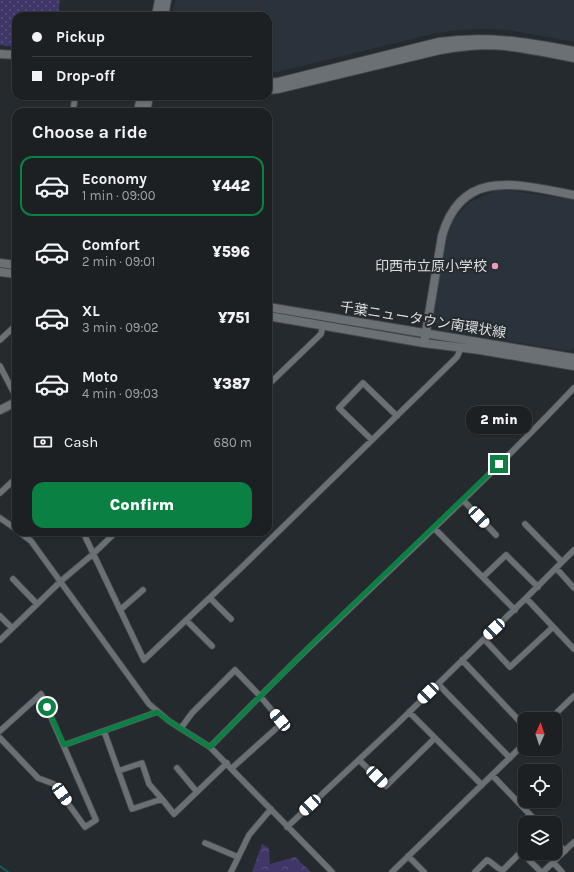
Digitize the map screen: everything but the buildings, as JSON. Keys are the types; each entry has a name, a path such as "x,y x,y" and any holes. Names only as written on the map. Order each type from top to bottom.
{"street":[{"path":"157,12 159,0"},
{"path":"165,12 168,0"},
{"path":"272,82 439,42 462,39 518,41 574,51"},
{"path":"272,90 440,50 462,47 491,45 574,58"},
{"path":"0,54 12,56"},
{"path":"424,343 442,236 446,222 453,210 464,199 476,190 496,184 517,184 574,195"},
{"path":"0,263 12,264"},
{"path":"0,272 12,274"},
{"name":"千葉ニュータウン南環状線","path":"272,308 574,358"},
{"name":"千葉ニュータウン南環状線","path":"272,317 424,343 574,366"},
{"path":"272,381 321,334 323,325"},
{"path":"0,340 11,330"},
{"path":"85,536 144,660 210,598 457,358 461,348"},
{"path":"0,366 12,390"},
{"path":"372,440 339,408 363,383 396,416"},
{"path":"210,747 313,643 463,500 574,388"},
{"path":"0,410 12,404"},
{"path":"0,493 12,482"},
{"path":"463,500 496,535"},
{"path":"0,518 12,526"},
{"path":"525,524 562,562"},
{"path":"434,528 514,610"},
{"path":"25,536 32,541 149,704 157,712 210,747 332,872"},
{"path":"0,640 61,581 112,536"},
{"path":"287,827 409,712 574,550"},
{"path":"483,577 506,555 538,587"},
{"path":"556,568 574,588"},
{"path":"13,579 37,604"},
{"path":"120,610 143,590"},
{"path":"210,598 230,618"},
{"path":"526,598 574,649"},
{"path":"0,616 12,628"},
{"path":"186,620 212,646"},
{"path":"484,639 510,667 553,627"},
{"path":"462,660 518,720"},
{"path":"181,728 192,712 235,670 280,720 280,725 232,768"},
{"path":"438,684 510,758"},
{"path":"0,732 41,694 96,820 84,827 54,784 38,778 0,738"},
{"path":"557,712 574,696"},
{"path":"64,745 157,712"},
{"path":"409,712 482,784"},
{"path":"104,731 132,809 162,799"},
{"path":"359,760 386,786 435,738"},
{"path":"393,872 518,750"},
{"path":"118,771 142,763 149,784 174,814 227,764"},
{"path":"177,768 197,792"},
{"path":"492,775 531,816"},
{"path":"231,872 249,835 271,809"},
{"path":"475,872 487,860 499,870 503,870 519,854 523,854 542,872 574,842"},
{"path":"205,843 238,857"},
{"path":"562,848 565,851"},
{"path":"408,856 424,872"},
{"path":"553,862 562,872"}],"shaded area":[{"path":"175,0 574,0 574,42 509,30 459,30 436,33 272,72 272,12 173,12"},
{"path":"497,190 507,190 574,200 574,347 570,351 446,331 439,328 435,322 433,315 448,229 451,223 470,202"}],"green space":[{"path":"0,0 60,0 58,12 12,12 12,46 0,45"},
{"path":"262,844 269,848 270,864 295,857 311,872 252,872"}],"waterway":[{"path":"0,866 8,872"}],"place":[{"name":"印西市立原小学校","path":"495,266"}],"route":[{"path":"47,707 64,745 157,712 210,747 313,643 499,464"}]}
